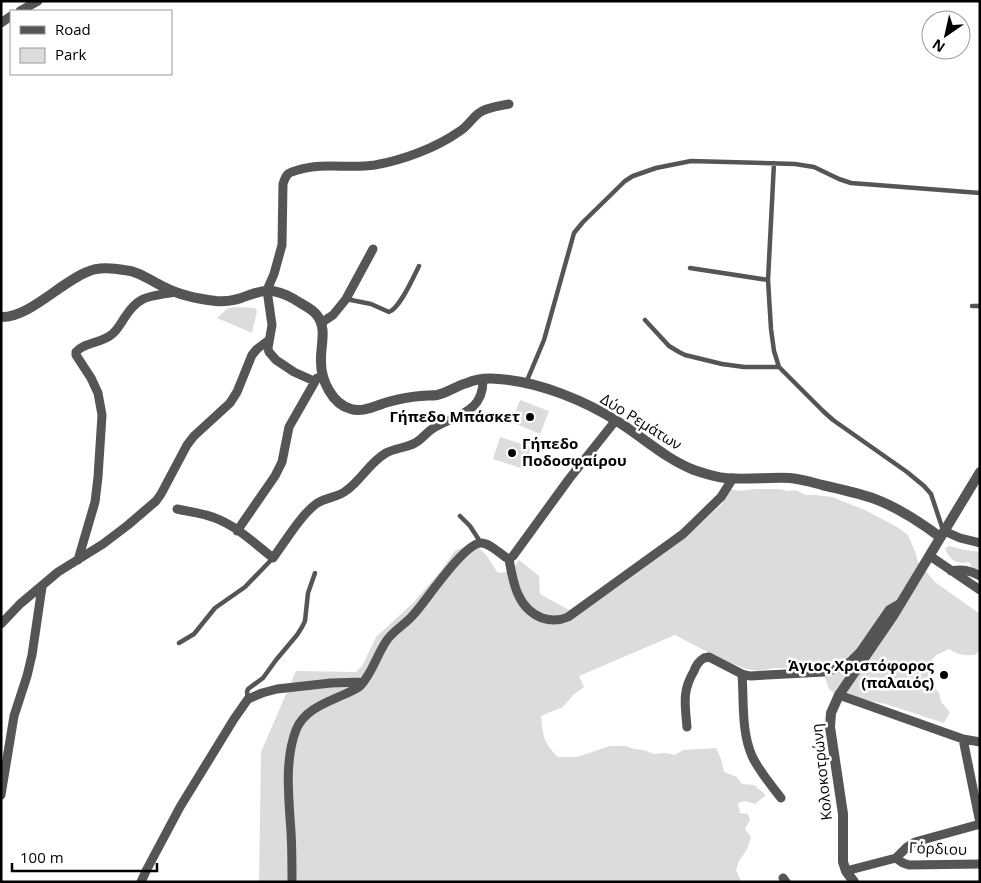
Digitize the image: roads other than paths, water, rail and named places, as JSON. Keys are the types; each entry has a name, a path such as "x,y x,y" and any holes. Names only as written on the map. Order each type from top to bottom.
{"street":[{"path":"28,4 38,1"},
{"path":"314,381 294,372 274,358 268,348 272,325 267,290 276,268 282,245 283,184 288,174 319,166 375,165 412,155 426,150 460,132 480,112 509,104"},
{"path":"1,317 14,316 20,313 73,279 91,270 125,270 141,274 175,292 214,301 230,301 260,290 282,293 316,314 321,323 333,315 346,299 373,249"},
{"path":"78,560 95,502 102,415 98,393 91,378 76,356 76,352 81,347 97,342 112,334 132,306 142,299 175,292"},
{"name":"Δύο Ρεμάτων","path":"321,323 323,333 322,372 327,387 336,400 348,408 363,409 411,397 440,394 466,383 483,379 495,378 526,383 575,399 616,420 665,455 694,470 714,476 733,478 792,478 855,493 899,510 942,534"},
{"path":"1,624 20,604 58,572 103,544 156,501 190,441 230,403 237,392 252,355 269,340"},
{"path":"237,531 280,467 289,427 314,381 322,372"},
{"path":"177,510 204,514 215,518 237,531 273,558 299,522 316,504 348,490 378,458 386,453 415,443 432,428 472,408 481,394 483,379"},
{"path":"509,559 616,420"},
{"name":"Κολοκοτρώνη","path":"854,882 846,871 843,862 843,814 830,728 831,713 839,695 893,616 980,472"},
{"path":"292,882 292,835 288,782 292,748 300,722 315,708 358,688 386,641 394,631 415,613 460,556 472,546 480,543 490,546 509,559 515,590 526,608 536,616 548,620 560,620 568,617 682,534 720,497 733,478"},
{"path":"942,534 980,543"},
{"path":"930,556 980,590"},
{"path":"951,571 968,570 980,576"},
{"path":"1,795 14,716 32,655 42,587"},
{"path":"687,727 684,703 685,692 688,680 700,660 709,657 742,674 750,676 824,672 842,667 860,652 889,610 901,602"},
{"path":"742,674 745,726 749,746 758,766 781,798"},
{"path":"142,882 180,807 248,699 277,689 331,683 363,682"},
{"path":"839,695 963,739 980,742"},
{"path":"963,739 980,824"},
{"name":"Γόρδιου","path":"846,871 896,858 915,842 980,824"},
{"name":"Γόρδιου","path":"896,858 909,865 980,864"}],"lane":[{"path":"526,383 544,340 574,233 619,186 633,176 656,168 692,161 796,164 814,167 851,183 980,192"},
{"path":"774,163 768,280 771,329 774,351 779,367 833,420 907,472 931,494 942,534"},
{"path":"346,299 371,304 388,312 391,311 398,303 419,266"},
{"path":"690,268 768,280"},
{"path":"972,306 980,306"},
{"path":"645,320 669,346 685,355 744,367 779,367"},
{"path":"460,516 470,526 480,543"},
{"path":"179,643 194,634 215,608 246,586 273,558"},
{"path":"248,699 248,689 263,678 302,627 305,620 308,593 314,573"}],"place":[{"name":"Γήπεδο Μπάσκετ","path":"530,417"},
{"name":"Γήπεδο Ποδοσφαίρου","path":"512,453"},
{"name":"Άγιος Χριστόφορος (παλαιός)","path":"944,675"}]}
